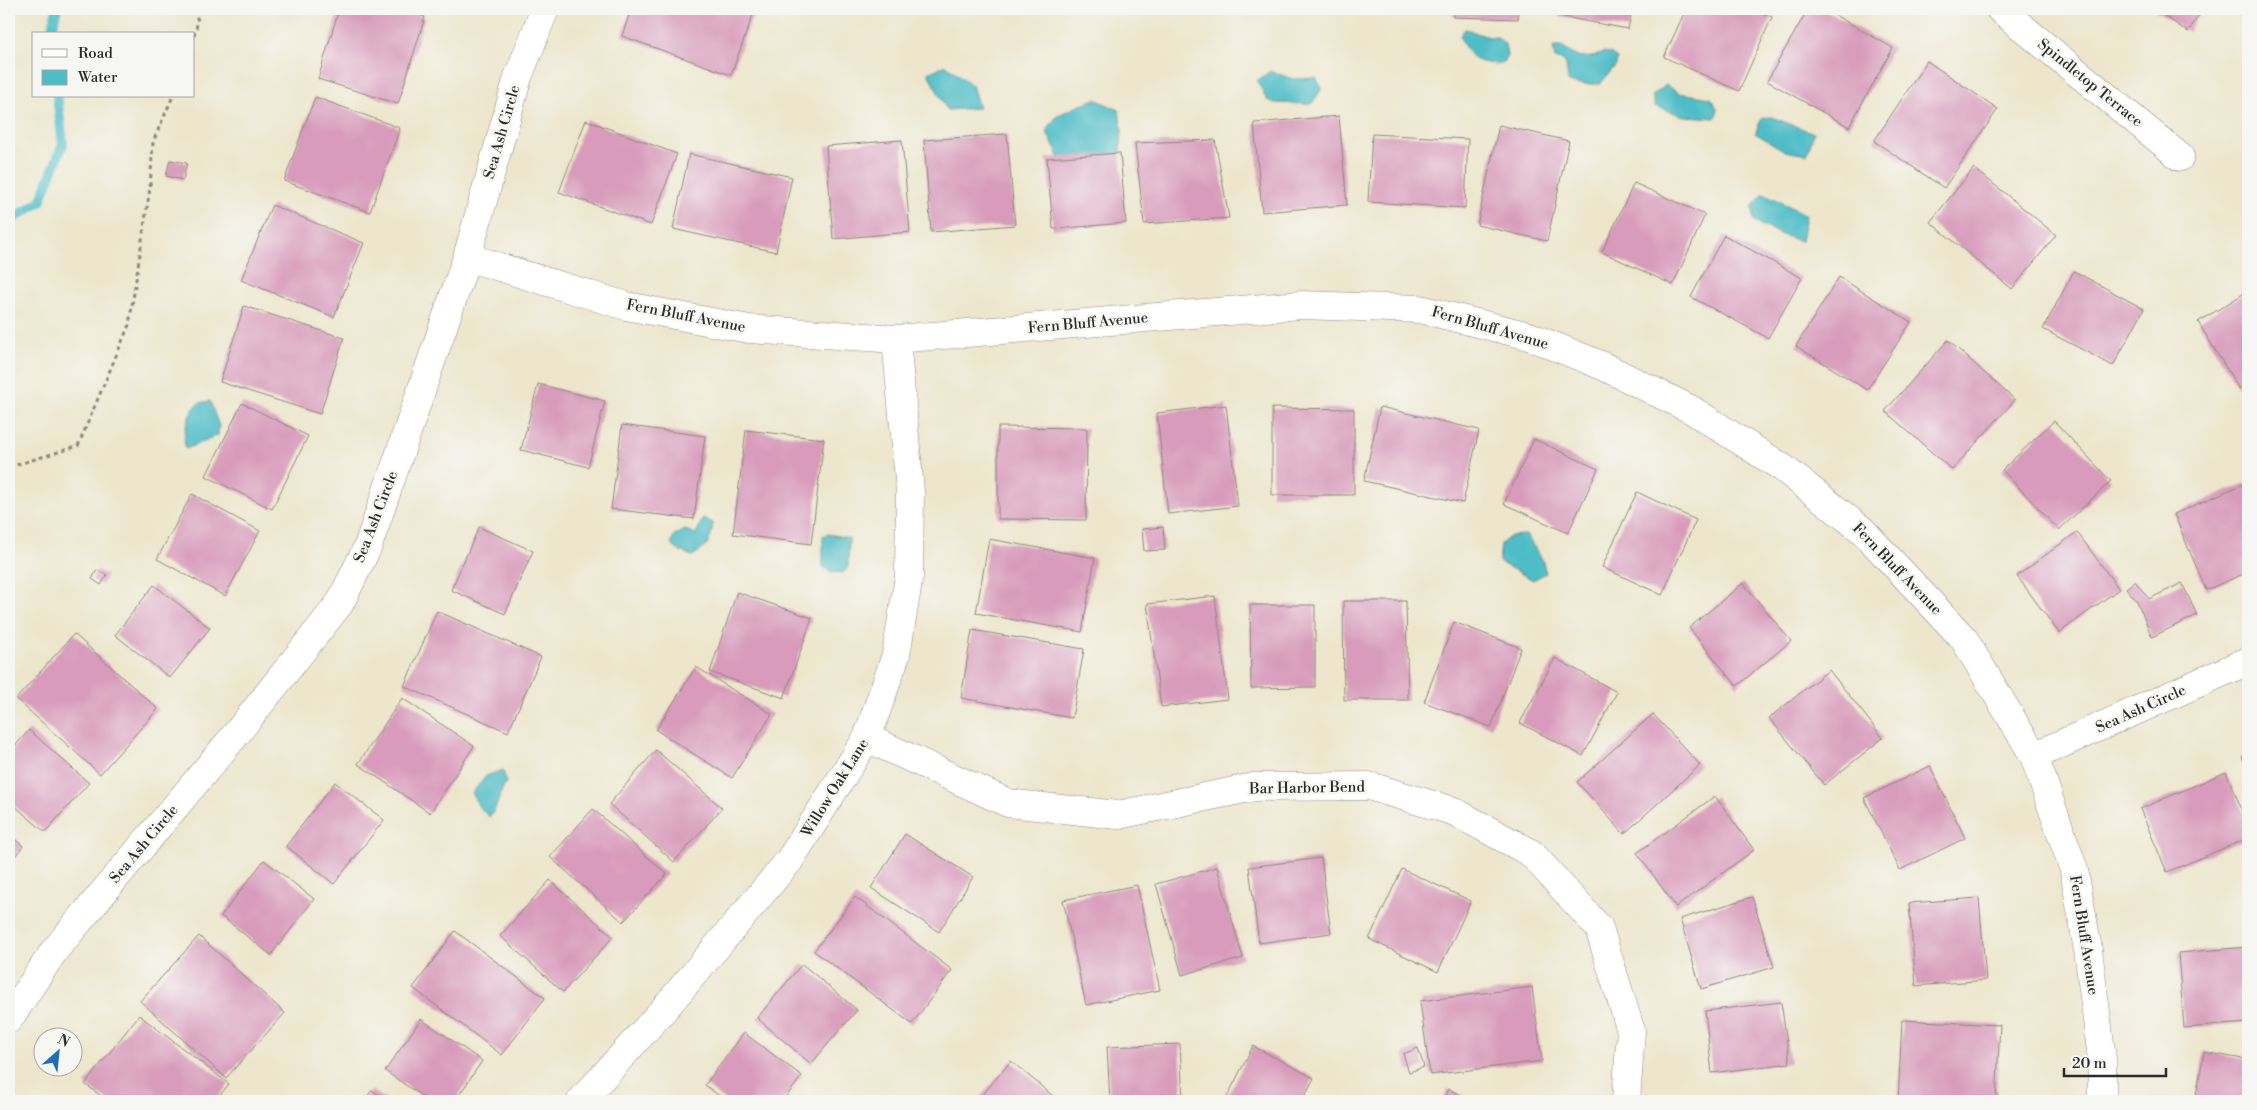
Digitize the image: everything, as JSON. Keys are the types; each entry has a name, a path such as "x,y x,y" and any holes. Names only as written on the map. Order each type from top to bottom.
{"street":[{"name":"Sea Ash Circle","path":"9,1018 54,951 237,733 340,603 368,546 467,257 518,76 545,9"},
{"name":"Spindletop Terrace","path":"2000,9 2180,157"},
{"name":"Fern Bluff Avenue","path":"467,257 626,306 749,329 896,339 1300,305 1420,309 1528,336 1604,366 1692,410 1782,468 1862,530 1964,638 2034,756 2074,870 2088,950 2102,1059 2102,1101"},
{"name":"Willow Oak Lane","path":"581,1101 666,1006 789,861 867,738 896,655 909,576 910,491 896,339"},
{"name":"Sea Ash Circle","path":"2034,756 2248,661"},
{"name":"Bar Harbor Bend","path":"867,738 1008,803 1118,816 1254,787 1369,786 1452,811 1531,853 1599,928 1631,1031 1626,1101"}],"path":[{"path":"194,9 198,21 195,32"},
{"path":"9,466 78,446 129,325 150,188 153,142 172,98"}],"water":[{"path":"1465,29 1484,36 1498,37 1505,44 1507,56 1502,64 1486,63 1470,55 1460,35"},
{"path":"1553,47 1562,47 1572,54 1583,57 1593,57 1604,52 1612,54 1617,59 1616,65 1600,84 1568,82 1566,64 1561,59 1555,59"},
{"path":"946,65 972,85 979,108 947,110 928,73"},
{"path":"1270,71 1293,79 1316,78 1322,88 1312,104 1275,103 1267,100 1257,81"},
{"path":"1666,85 1679,93 1711,98 1718,110 1715,118 1684,116 1655,106 1652,96"},
{"path":"1095,99 1119,110 1122,131 1120,153 1060,158 1046,131 1058,115"},
{"path":"1771,117 1814,133 1807,155 1785,151 1755,133 1762,118"},
{"path":"1764,193 1806,215 1801,241 1782,235 1755,222 1752,207"},
{"path":"210,401 219,426 218,435 186,449 184,438 191,413 198,404"},
{"path":"703,518 713,523 710,539 702,550 692,556 671,545 674,535 685,530 696,534"},
{"path":"828,534 849,538 848,568 843,573 831,572 823,567 823,536"},
{"path":"1526,535 1542,559 1546,573 1533,580 1499,562 1501,544 1511,536"},
{"path":"503,770 506,782 495,809 489,817 479,807 472,793 486,776"}],"building":[{"path":"339,9 398,9 425,17 398,104 318,79"},
{"path":"631,9 755,9 731,75 622,36"},
{"path":"1453,9 1518,9 1518,19 1453,17"},
{"path":"1559,9 1632,9 1628,29 1558,16"},
{"path":"1686,9 1754,9 1772,17 1739,91 1664,57"},
{"path":"1808,9 1824,9 1893,48 1849,127 1767,81"},
{"path":"2154,9 2203,9 2188,32"},
{"path":"1927,61 1998,109 1944,188 1874,141"},
{"path":"315,97 400,128 370,212 284,181"},
{"path":"1339,116 1347,205 1262,212 1254,123"},
{"path":"586,120 677,154 651,225 559,192"},
{"path":"1499,125 1569,141 1547,241 1477,225"},
{"path":"1007,134 1015,225 931,232 924,140"},
{"path":"1372,134 1468,139 1465,208 1368,202"},
{"path":"902,140 910,232 833,239 826,146"},
{"path":"1215,140 1229,218 1144,224 1135,143"},
{"path":"1120,153 1126,223 1053,229 1047,158"},
{"path":"689,154 792,177 776,252 673,229"},
{"path":"170,160 187,163 183,180 166,176"},
{"path":"1974,168 2056,235 2012,289 1930,222"},
{"path":"1634,183 1705,215 1673,285 1602,252"},
{"path":"272,205 364,243 334,317 241,280"},
{"path":"1724,235 1802,278 1768,338 1691,297"},
{"path":"2074,271 2144,309 2113,366 2043,329"},
{"path":"1839,277 1911,322 1867,390 1796,346"},
{"path":"2248,291 2248,383 2239,389 2198,322"},
{"path":"244,306 344,338 320,414 220,382"},
{"path":"1948,340 2015,400 1952,470 1885,411"},
{"path":"538,384 605,401 588,467 521,450"},
{"path":"242,403 308,436 272,509 206,476"},
{"path":"1226,405 1238,506 1168,514 1157,413"},
{"path":"1380,407 1479,430 1463,503 1364,481"},
{"path":"1272,408 1354,409 1354,495 1272,495"},
{"path":"2054,421 2111,481 2059,530 2002,470"},
{"path":"622,425 705,436 694,519 611,509"},
{"path":"998,427 1087,428 1086,520 998,519"},
{"path":"746,430 824,439 811,544 733,534"},
{"path":"1534,439 1598,469 1568,533 1504,504"},
{"path":"2248,482 2248,572 2206,590 2174,514"},
{"path":"1637,492 1696,520 1662,595 1602,567"},
{"path":"192,494 260,531 225,596 157,559"},
{"path":"479,527 533,551 505,614 451,590"},
{"path":"1163,527 1165,550 1144,551 1142,529"},
{"path":"2077,532 2119,589 2059,633 2017,576"},
{"path":"989,539 1095,558 1082,632 976,613"},
{"path":"97,570 107,575 101,585 92,579"},
{"path":"2135,581 2149,599 2182,583 2197,615 2152,637 2137,601 2126,588"},
{"path":"1743,583 1791,641 1737,686 1689,628"},
{"path":"154,585 210,628 170,678 115,635"},
{"path":"737,592 812,618 784,698 710,672"},
{"path":"1215,596 1228,699 1161,707 1147,604"},
{"path":"1343,601 1406,601 1408,700 1344,700"},
{"path":"1250,605 1315,605 1315,687 1251,688"},
{"path":"437,611 541,657 508,732 404,686"},
{"path":"1454,622 1521,648 1491,727 1424,702"},
{"path":"972,630 1084,649 1072,718 961,698"},
{"path":"74,634 158,709 100,774 16,699"},
{"path":"1555,658 1617,692 1583,756 1520,723"},
{"path":"696,667 772,714 732,778 656,730"},
{"path":"1829,670 1883,738 1824,785 1769,718"},
{"path":"402,698 474,746 430,813 358,764"},
{"path":"1653,714 1700,765 1624,834 1577,782"},
{"path":"29,730 89,783 45,832 9,801 9,753"},
{"path":"656,750 722,808 674,862 609,804"},
{"path":"2248,754 2248,770 2242,757"},
{"path":"1930,766 1965,838 1900,870 1864,798"},
{"path":"2226,772 2248,824 2248,838 2167,872 2140,809"},
{"path":"335,782 384,820 334,884 286,846"},
{"path":"1715,796 1754,850 1676,907 1637,853"},
{"path":"593,809 667,874 623,922 550,857"},
{"path":"9,834 23,846 9,864"},
{"path":"905,834 973,877 939,932 871,888"},
{"path":"1321,858 1331,933 1259,943 1249,867"},
{"path":"264,860 314,899 271,955 221,916"},
{"path":"1217,867 1243,958 1182,975 1156,884"},
{"path":"1402,869 1471,901 1438,972 1369,939"},
{"path":"550,880 613,937 563,992 500,936"},
{"path":"1137,885 1160,990 1086,1005 1063,900"},
{"path":"855,897 952,970 912,1024 814,951"},
{"path":"1752,897 1774,967 1701,989 1680,919"},
{"path":"1979,898 1986,980 1916,986 1909,903"},
{"path":"455,931 545,998 502,1055 413,988"},
{"path":"199,936 285,1013 226,1078 140,1001"},
{"path":"2248,947 2248,1023 2184,1028 2178,953"},
{"path":"802,964 857,1010 811,1064 757,1018"},
{"path":"1532,987 1542,1061 1430,1075 1420,1001"},
{"path":"1781,1002 1790,1063 1712,1073 1705,1011"},
{"path":"139,1015 229,1084 215,1101 108,1101 85,1084"},
{"path":"421,1019 482,1061 455,1101 429,1101 385,1071"},
{"path":"1902,1020 2000,1025 1996,1101 1898,1101"},
{"path":"744,1033 802,1076 783,1101 726,1101 705,1085"},
{"path":"1180,1044 1183,1101 1110,1101 1107,1047"},
{"path":"1253,1046 1314,1078 1302,1101 1225,1101"},
{"path":"1418,1048 1424,1067 1409,1072 1403,1054"},
{"path":"2204,1052 2248,1060 2248,1101 2195,1101"},
{"path":"1011,1061 1059,1101 977,1101"},
{"path":"1448,1089 1474,1101 1442,1101"},
{"path":"372,1090 388,1101 364,1101"}],"waterway":[{"path":"51,32 57,9"},
{"path":"9,221 40,202 63,144 57,98"}]}
